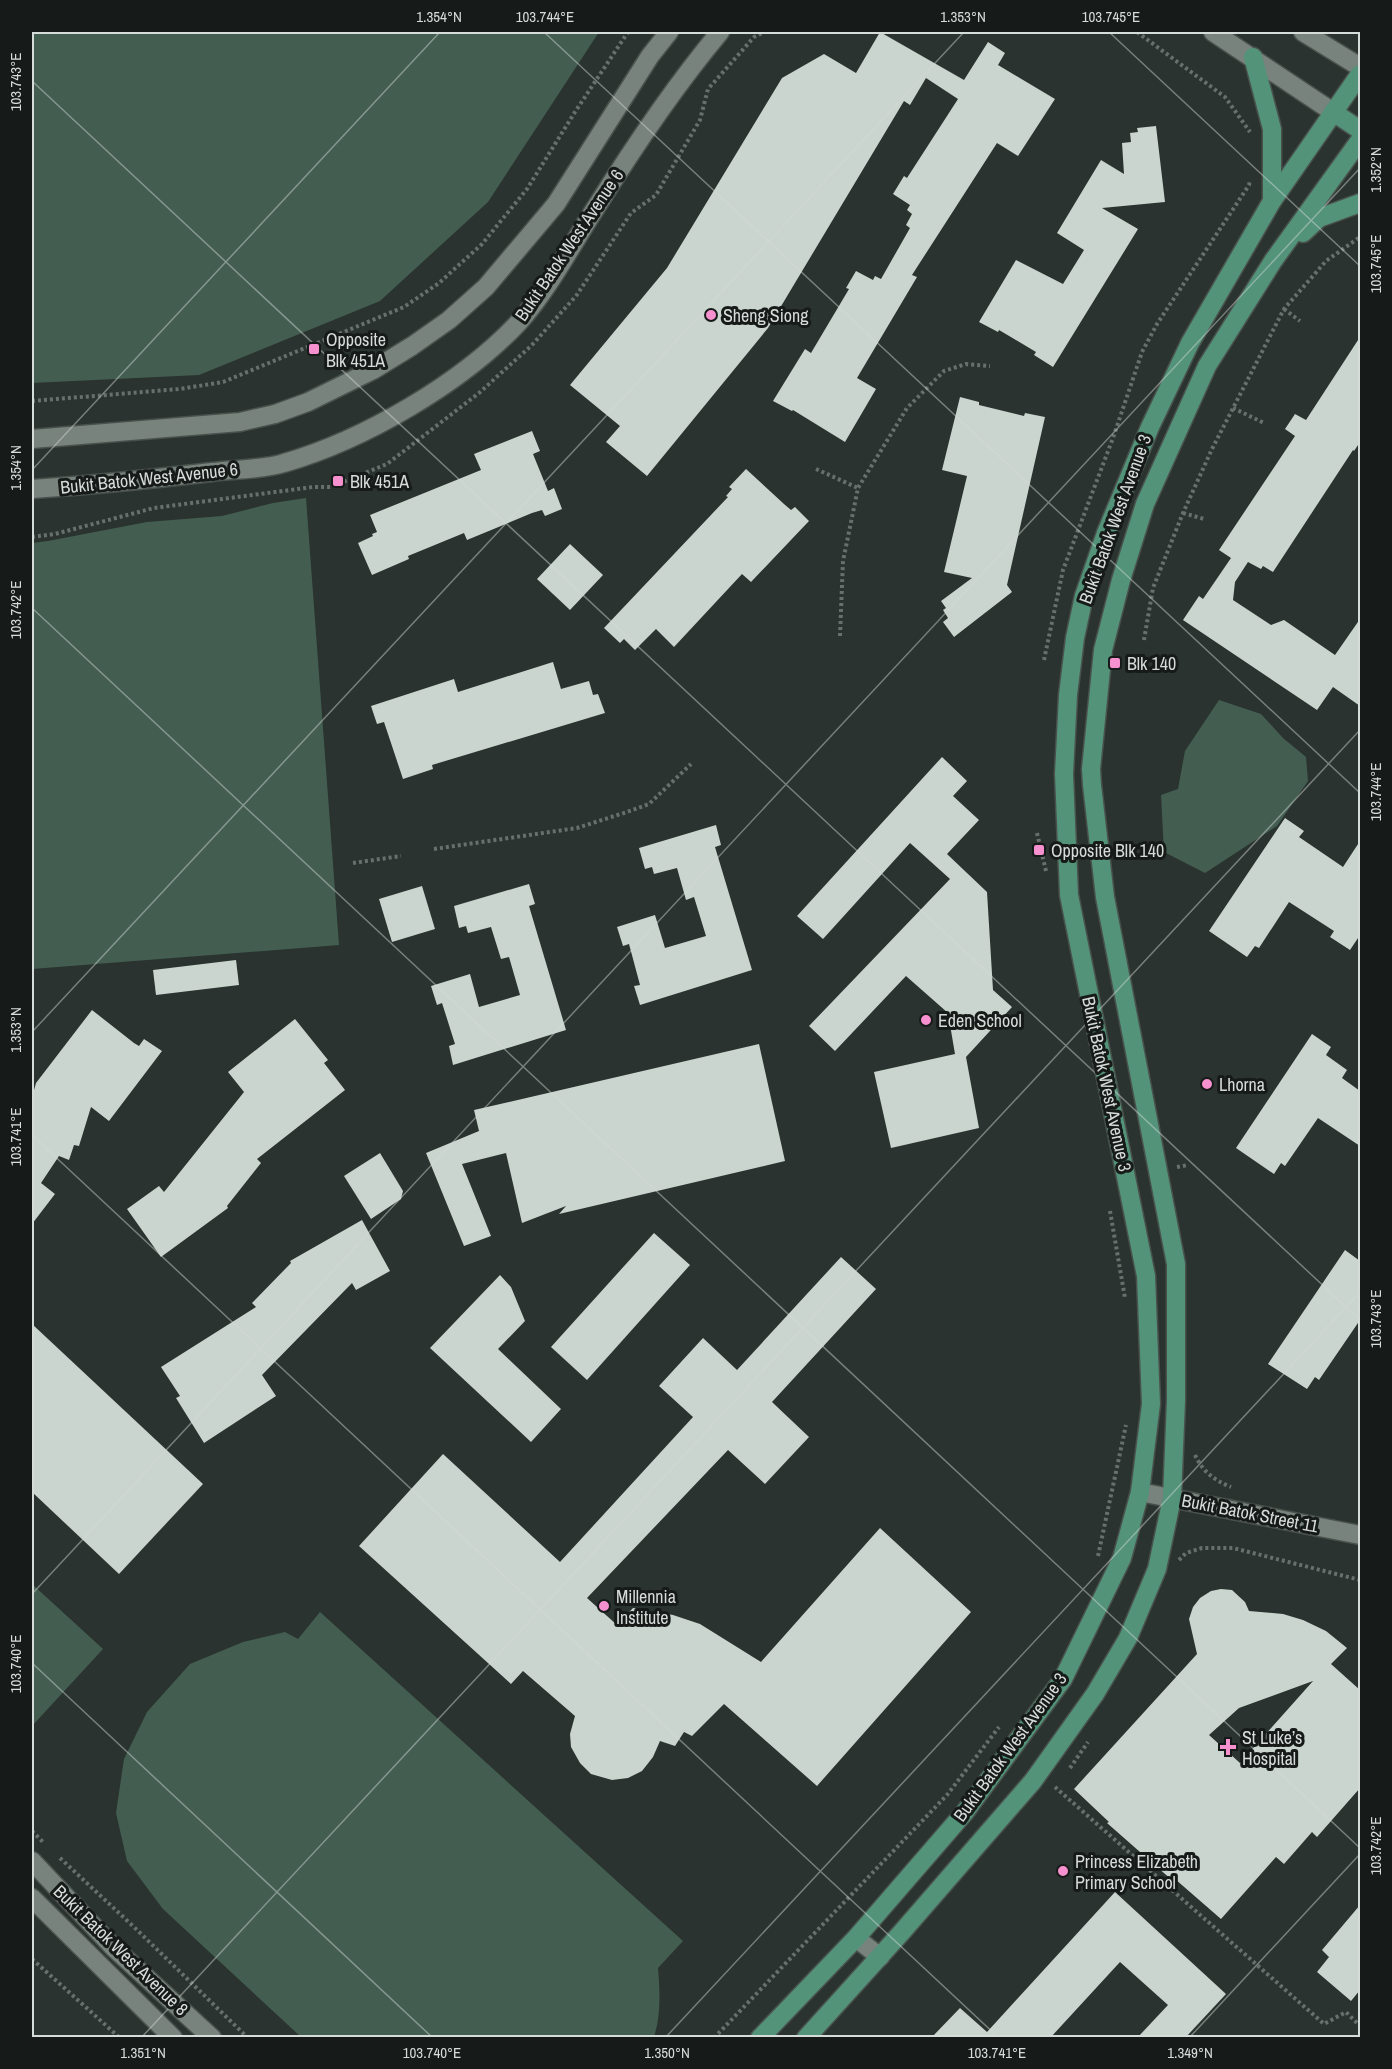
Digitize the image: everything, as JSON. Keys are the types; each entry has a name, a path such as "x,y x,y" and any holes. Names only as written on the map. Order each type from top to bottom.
{"main road":[{"path":"1253,57 1272,129 1272,201"},
{"name":"Bukit Batok West Avenue 3","path":"760,2037 856,1938 965,1812 1063,1678 1122,1558 1140,1492 1151,1404 1146,1276 1069,895 1064,774 1068,695 1075,638 1084,596 1106,533 1150,427 1190,343 1272,201 1360,74"},
{"path":"1333,112 1360,130"},
{"name":"Bukit Batok West Avenue 3","path":"806,2037 880,1958 1033,1781 1095,1694 1128,1638 1157,1569 1172,1498 1176,1400 1176,1264 1105,897 1091,768 1103,650 1145,504 1207,366 1274,261 1360,141"},
{"path":"1274,261 1319,218 1360,203"}],"street":[{"name":"Bukit Batok West Avenue 6","path":"32,439 240,422 275,414 308,402 364,374 412,346 449,320 486,287 543,220 556,204 650,56 669,32"},
{"name":"Bukit Batok West Avenue 6","path":"32,489 116,483 282,464 361,433 441,386 481,357 519,321 549,281 617,174 696,60 720,32"},
{"path":"1213,32 1333,112"},
{"path":"1303,32 1360,67"},
{"name":"Bukit Batok Street 11","path":"1140,1492 1360,1535"},
{"name":"Bukit Batok West Avenue 8","path":"32,1861 114,1948 212,2037"},
{"name":"Bukit Batok West Avenue 8","path":"32,1898 173,2037"},
{"path":"856,1938 880,1958"}],"path":[{"path":"32,401 180,389 223,382 404,307 439,283 482,244 528,189 575,111 628,32"},
{"path":"576,296 631,213 656,195 700,120 708,89 754,37 764,32"},
{"path":"1137,32 1225,97 1251,132 1253,142"},
{"path":"1044,660 1063,570 1110,448 1142,352 1157,324 1249,185 1251,174"},
{"path":"1144,640 1153,588 1183,513 1212,449 1284,309 1326,261 1360,237"},
{"path":"1284,309 1300,321"},
{"path":"840,636 843,561 858,488 908,408 944,370 966,364 990,366"},
{"path":"1233,408 1264,423"},
{"path":"816,469 858,488"},
{"path":"1183,513 1204,519"},
{"path":"434,849 577,828 627,812 649,804 692,764"},
{"path":"1037,833 1048,880"},
{"path":"353,863 401,856"},
{"path":"1108,1203 1126,1306"},
{"path":"1098,1557 1126,1424"},
{"path":"1194,1452 1199,1463 1214,1480 1236,1489"},
{"path":"714,2037 946,1795 1003,1722"},
{"path":"1055,1787 1324,2024 1346,2012 1360,2026"},
{"path":"32,1831 49,1847"},
{"path":"57,1855 248,2037"},
{"path":"32,1959 120,2037"}],"green space":[{"path":"32,32 599,32 488,202 380,301 199,375 32,383"},
{"path":"306,498 339,945 32,969 32,543 147,522 222,516 273,503"},
{"path":"1219,700 1261,714 1283,738 1306,757 1308,781 1277,826 1205,873 1164,852 1161,795 1178,789 1185,751"},
{"path":"32,1584 103,1649 32,1726"},
{"path":"320,1612 683,1941 658,1968 659,2003 654,2037 301,2037 163,1909 127,1861 116,1813 124,1759 147,1712 190,1664 243,1642 285,1632 298,1639"}],"building":[{"path":"880,32 964,80 988,42 1005,53 998,65 1055,99 1018,156 997,143 912,275 917,277 857,378 876,389 845,442 793,410 773,401 805,349 811,353 849,289 846,288 856,271 873,280 875,276 881,279 910,228 906,225 912,214 907,210 910,205 893,194 904,176 907,178 958,99 926,78 910,105 904,101 768,328 647,476 606,442 620,426 570,385 667,268 782,78 824,54 856,73"},
{"path":"1156,126 1165,202 1102,208 1138,229 1053,367 1034,355 1036,352 999,330 998,332 979,322 1016,260 1063,284 1084,250 1057,233 1101,160 1124,174 1122,143 1131,142 1130,133 1138,132 1137,128"},
{"path":"1360,337 1360,442 1273,572 1263,566 1261,569 1248,562 1235,582 1233,600 1271,625 1284,620 1335,655 1360,619 1360,706 1333,687 1317,710 1183,620 1199,596 1203,599 1231,558 1219,550 1295,436 1285,429 1295,414 1306,420"},
{"path":"960,397 979,402 979,405 1024,416 1025,413 1045,417 1007,585 1012,592 954,637 943,622 948,618 943,610 946,608 941,601 972,578 944,572 967,476 942,470"},
{"path":"532,431 540,451 533,454 548,491 554,488 562,509 545,516 542,510 532,513 467,540 464,533 408,556 409,559 372,575 358,543 377,532 370,515 481,470 474,454"},
{"path":"746,469 791,510 795,507 809,521 751,582 742,574 674,647 656,629 635,650 624,639 620,643 604,628 728,497 726,496 732,489 729,487"},
{"path":"570,544 603,575 570,610 537,579"},
{"path":"553,662 561,689 589,681 593,695 598,694 605,713 432,765 433,769 403,779 384,722 377,724 371,706 454,679 458,692"},
{"path":"942,757 967,781 953,796 979,820 947,854 987,892 993,990 1012,1007 966,1057 979,1128 891,1148 874,1072 955,1054 948,1013 906,976 835,1051 809,1026 950,879 910,843 823,939 797,916"},
{"path":"1285,818 1304,831 1299,837 1343,867 1360,841 1360,935 1350,950 1330,937 1334,931 1289,902 1259,948 1255,946 1247,957 1209,931"},
{"path":"716,825 721,845 715,847 752,970 640,1005 634,986 640,985 629,944 623,946 617,927 655,915 665,948 706,936 694,897 686,900 677,868 654,874 652,867 645,869 639,848"},
{"path":"529,884 535,904 529,906 566,1030 453,1065 449,1046 455,1044 442,1003 437,1005 431,986 470,974 479,1007 520,995 509,957 501,959 491,927 468,933 466,926 459,928 454,906"},
{"path":"422,886 435,929 392,942 379,899"},
{"path":"236,960 239,985 156,995 153,970"},
{"path":"92,1010 139,1046 144,1039 162,1051 109,1121 91,1107 79,1146 74,1145 69,1160 59,1156 41,1183 55,1194 32,1224 32,1097 36,1083"},
{"path":"295,1019 328,1060 324,1063 345,1090 257,1159 261,1163 227,1206 228,1208 161,1257 127,1209 159,1186 164,1192 244,1092 228,1072"},
{"path":"1312,1034 1331,1047 1326,1055 1347,1070 1342,1078 1360,1091 1360,1146 1318,1118 1285,1166 1281,1163 1274,1174 1236,1148"},
{"path":"759,1044 785,1161 559,1214 566,1206 522,1223 506,1153 462,1164 491,1236 464,1246 426,1153 479,1131 474,1110"},
{"path":"380,1153 403,1191 401,1199 371,1219 344,1176"},
{"path":"362,1220 390,1271 356,1290 352,1283 262,1375 276,1396 204,1443 176,1398 180,1396 161,1367 256,1307 252,1303 291,1263 290,1261"},
{"path":"654,1233 690,1265 587,1380 551,1347"},
{"path":"1345,1250 1360,1261 1360,1320 1319,1380 1315,1377 1307,1389 1268,1364"},
{"path":"841,1257 876,1289 772,1402 809,1437 765,1484 728,1450 587,1598 617,1625 633,1608 673,1615 700,1624 761,1662 880,1528 971,1612 817,1786 724,1704 692,1736 684,1732 675,1746 660,1741 653,1757 642,1771 628,1778 612,1780 591,1774 580,1763 571,1747 570,1734 575,1716 523,1671 511,1684 359,1546 443,1454 560,1562 693,1417 659,1386 703,1338 737,1370"},
{"path":"500,1275 511,1287 525,1321 498,1349 561,1409 531,1442 430,1348"},
{"path":"32,1324 203,1484 119,1574 32,1492"},
{"name":"St Luke’s Hospital","path":"1232,1590 1245,1602 1249,1611 1283,1614 1326,1631 1347,1648 1331,1664 1360,1690 1360,1788 1317,1837 1312,1832 1284,1864 1276,1857 1221,1919 1175,1879 1173,1881 1107,1823 1109,1822 1074,1789 1197,1654 1189,1619 1193,1607 1200,1598 1211,1591","holes":["1313,1681 1240,1763 1209,1735 1239,1708"]},
{"path":"1115,1892 1226,1994 1186,2037 1138,2037 1168,2005 1120,1962 1051,2037 932,2037 960,2008 987,2032"},
{"path":"1360,1905 1360,1990 1351,2001 1317,1972 1329,1957 1322,1950"}],"place":[{"name":"Sheng Siong","path":"711,315"},
{"name":"Opposite Blk 451A","path":"314,349"},
{"name":"Blk 451A","path":"338,481"},
{"name":"Blk 140","path":"1115,663"},
{"name":"Opposite Blk 140","path":"1039,850"},
{"name":"Eden School","path":"926,1020"},
{"name":"Lhorna","path":"1207,1084"},
{"name":"Millennia Institute","path":"604,1606"},
{"name":"St Luke’s Hospital","path":"1228,1747"},
{"name":"Princess Elizabeth Primary School","path":"1063,1871"}]}
